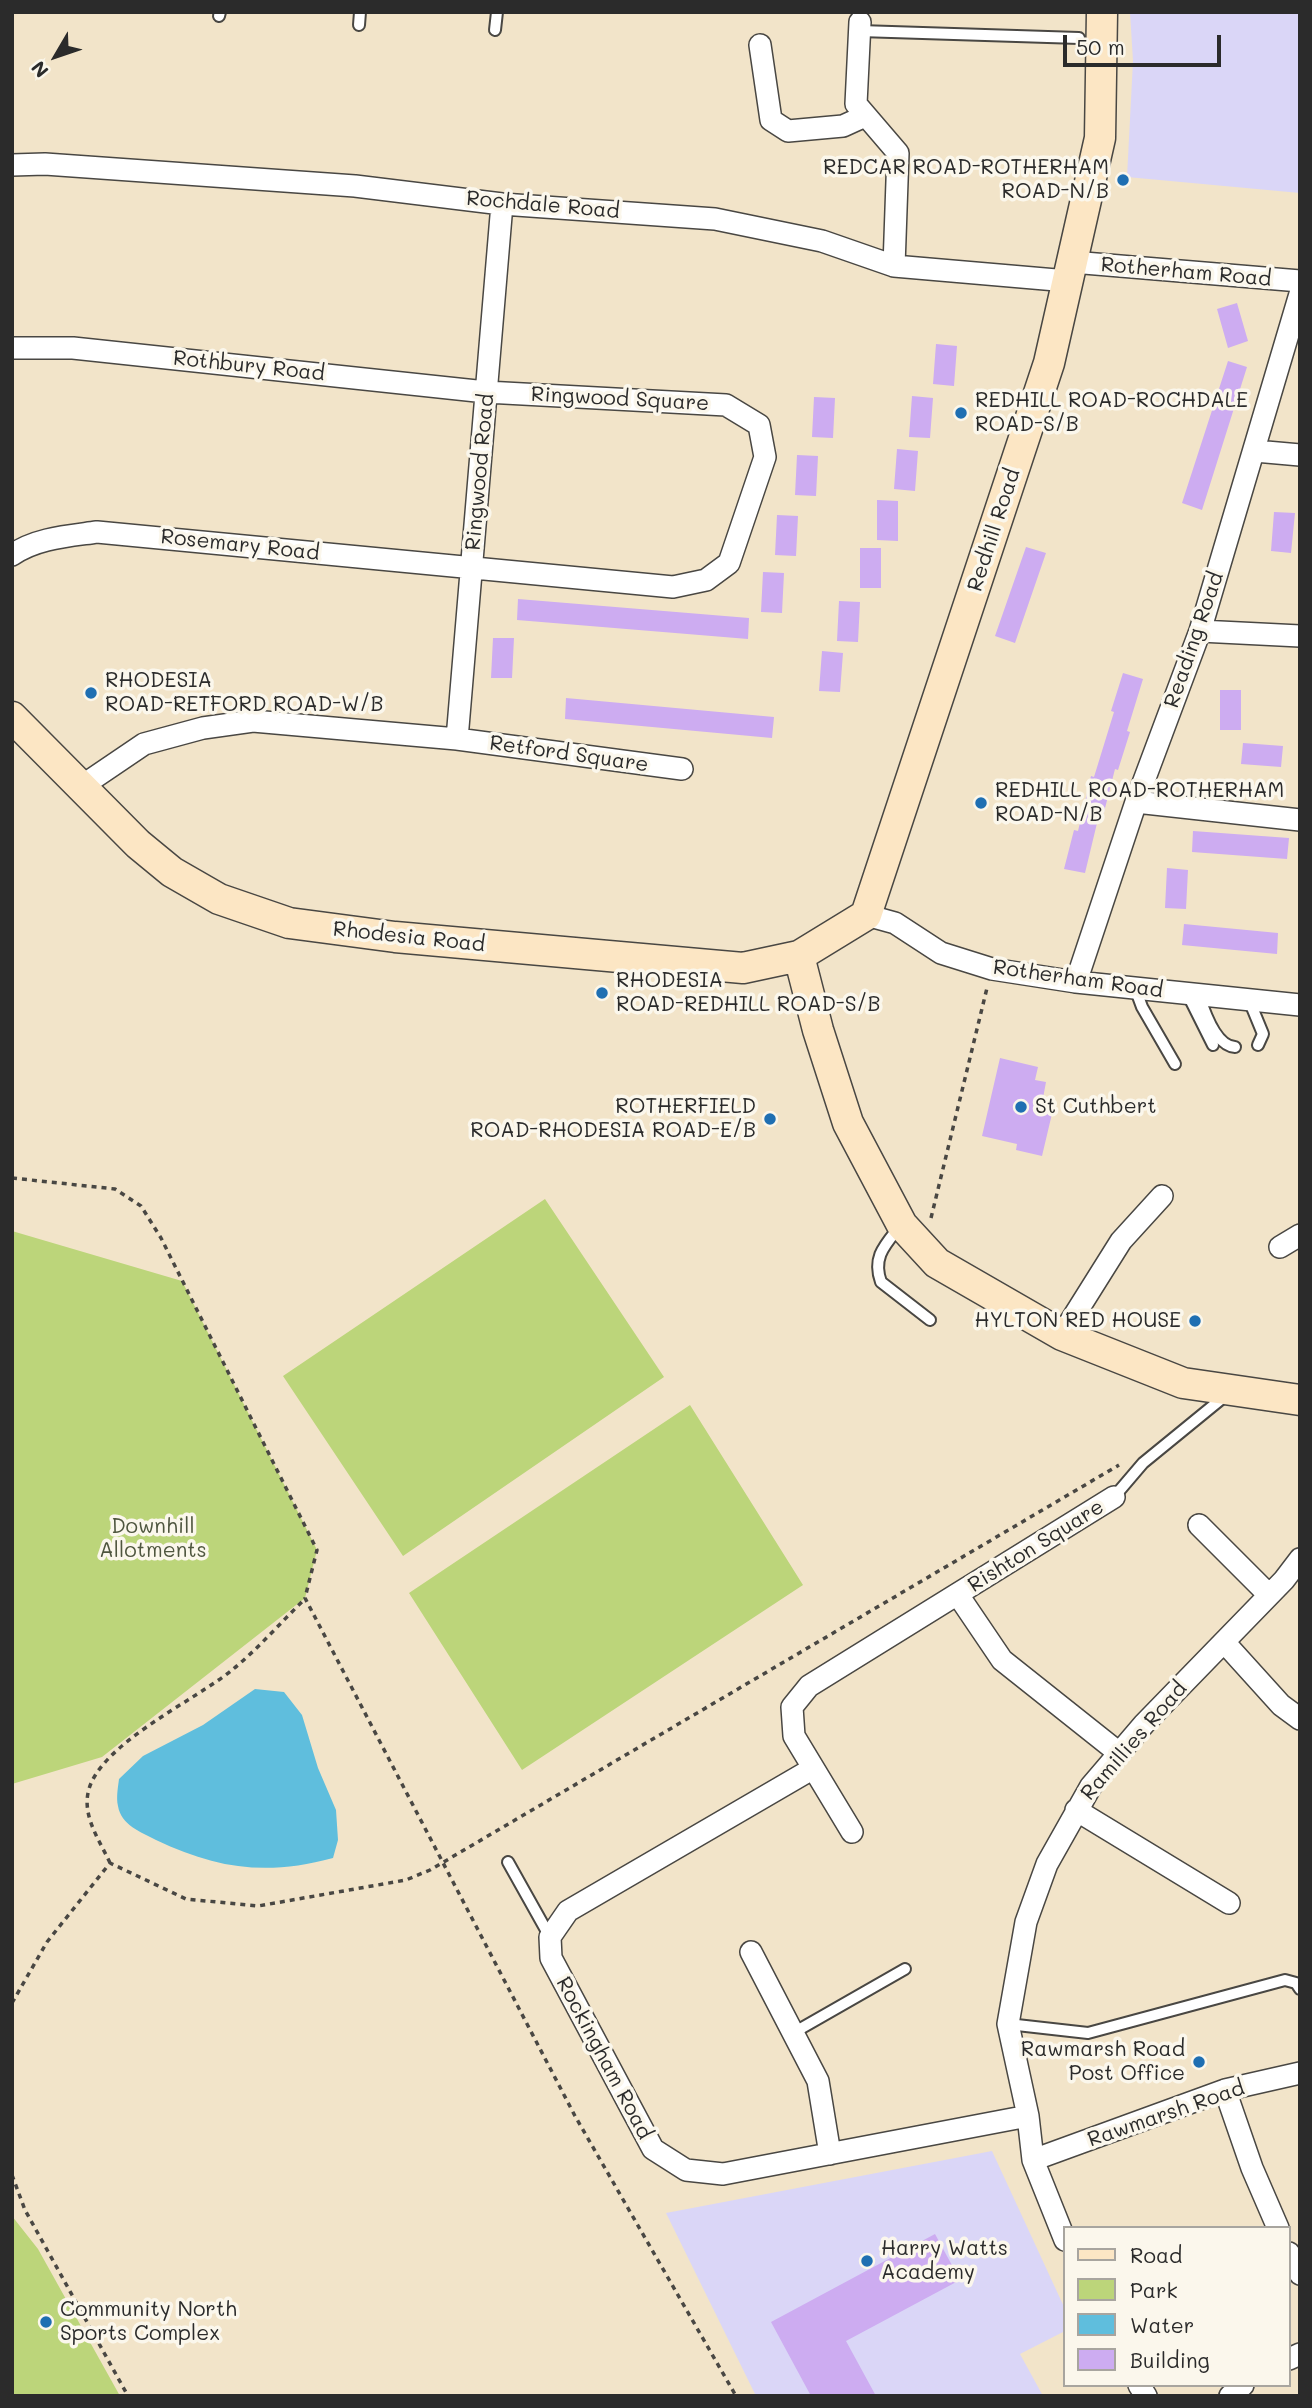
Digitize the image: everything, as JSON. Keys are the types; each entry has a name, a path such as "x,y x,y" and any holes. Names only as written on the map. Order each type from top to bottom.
{"street":[{"name":"Redhill Road","path":"866,915 1049,363 1100,138 1102,12"},
{"path":"860,27 856,104 898,153 894,266"},
{"path":"760,45 771,120 788,131 843,126 865,116"},
{"name":"Rochdale Road","path":"12,165 45,164 355,186 502,204 715,219 821,241 894,266 1070,271"},
{"name":"Ringwood Road","path":"457,739 502,204"},
{"name":"Rotherham Road","path":"1070,271 1300,281"},
{"name":"Reading Road","path":"1076,982 1136,802 1200,631 1300,294"},
{"name":"Rothbury Road","path":"12,348 73,348 486,392"},
{"name":"Ringwood Square","path":"472,567 673,587 706,579 729,564 765,457 759,425 726,405 486,392"},
{"path":"1255,450 1300,456"},
{"name":"Rosemary Road","path":"12,555 22,548 60,537 97,532 472,567"},
{"path":"1200,631 1300,636"},
{"name":"Rhodesia Road","path":"13,720 138,844 172,872 219,899 289,923 395,937 743,968 799,956 866,915"},
{"name":"Retford Square","path":"82,786 144,744 203,728 253,721 457,739 682,769"},
{"path":"1136,802 1300,820"},
{"name":"Rotherham Road","path":"866,915 895,923 941,953 992,969 1076,982 1300,1005"},
{"path":"799,956 818,1030 848,1123 902,1225 937,1263 1062,1335 1182,1383 1229,1392 1300,1400"},
{"path":"1062,1335 1121,1241 1162,1196"},
{"path":"1280,1247 1300,1235"},
{"name":"Rishton Square","path":"852,1832 794,1736 792,1707 808,1686 1114,1497"},
{"path":"1199,1525 1269,1595"},
{"name":"Ramillies Road","path":"1064,2238 1033,2160 1028,2116 1008,2024 1027,1922 1047,1864 1076,1810 1119,1753 1300,1559"},
{"name":"Rishton Square","path":"958,1595 1002,1660 1119,1753"},
{"path":"1224,1642 1280,1705 1300,1719"},
{"path":"550,1937 568,1911 812,1769"},
{"path":"1076,1810 1229,1903"},
{"name":"Rockingham Road","path":"550,1937 551,1958 653,2149 686,2170 723,2174 1028,2116"},
{"path":"751,1952 818,2081 830,2154"},
{"name":"Rawmarsh Road","path":"1033,2160 1225,2090 1300,2073"},
{"path":"1225,2090 1252,2168 1277,2226"},
{"path":"1291,2257 1300,2274"}],"lane":[{"path":"359,25 360,12"},
{"path":"495,30 497,12"},
{"path":"860,27 1079,38"},
{"path":"1135,988 1142,1007 1175,1064"},
{"path":"1193,994 1213,1045"},
{"path":"1193,994 1224,1043 1235,1047"},
{"path":"1249,1000 1263,1034 1258,1045"},
{"path":"902,1225 879,1250 878,1275 881,1282 930,1320"},
{"path":"1114,1497 1143,1463 1229,1392"},
{"path":"508,1862 550,1937"},
{"path":"793,2033 905,1969"},
{"path":"1008,2024 1088,2033 1285,1980 1296,1983 1300,1989"}],"path":[{"path":"924,1248 992,969"},
{"path":"12,1178 115,1189 141,1206 161,1238 317,1550 305,1598 232,1671 166,1713 100,1765 88,1792 88,1816 110,1863 186,1899 258,1906 406,1880 1126,1461"},
{"path":"305,1598 444,1859 575,2116 736,2396"},
{"path":"12,2003 47,1942 110,1863"},
{"path":"12,2175 25,2210 128,2396"}],"shaded area":[{"path":"1130,12 1300,12 1300,193 1127,177 1133,61"},
{"name":"Harry Watts Academy","path":"992,2151 1064,2307 1064,2332 1020,2354 1043,2396 756,2396 666,2213"}],"green space":[{"path":"545,1199 664,1377 403,1556 283,1376"},
{"name":"Downhill Allotments","path":"12,1231 182,1281 317,1550 305,1598 102,1757 12,1784"},
{"path":"690,1405 803,1585 522,1770 409,1593"},
{"name":"Community North Sports Complex","path":"12,2216 38,2249 120,2396 12,2396"}],"water":[{"path":"255,1689 284,1692 302,1715 318,1768 336,1810 338,1840 333,1858 309,1864 264,1868 221,1863 200,1858 156,1840 132,1827 120,1813 117,1800 119,1779 143,1756 203,1725"}],"building":[{"path":"1237,303 1248,341 1228,348 1217,309"},
{"path":"936,344 957,346 954,386 933,384"},
{"path":"1228,361 1247,367 1202,510 1182,503"},
{"path":"912,396 933,398 930,438 909,437"},
{"path":"814,397 835,398 833,438 812,437"},
{"path":"897,449 918,451 915,491 894,489"},
{"path":"797,455 818,456 816,496 795,495"},
{"path":"877,500 898,501 898,541 877,540"},
{"path":"1274,512 1295,513 1291,553 1271,551"},
{"path":"777,515 798,516 796,556 775,555"},
{"path":"1026,547 1046,553 1015,643 995,636"},
{"path":"860,548 881,548 881,588 860,588"},
{"path":"763,572 784,573 782,613 761,612"},
{"path":"518,599 749,618 748,639 517,620"},
{"path":"839,601 860,602 858,642 837,641"},
{"path":"493,638 514,638 512,678 491,678"},
{"path":"822,651 843,653 840,692 819,691"},
{"path":"1123,673 1143,679 1127,731 1130,732 1118,770 1115,769 1102,820 1098,819 1085,873 1064,869 1074,830 1078,831 1091,776 1094,777 1114,712 1111,711"},
{"path":"1220,690 1241,690 1241,730 1220,730"},
{"path":"566,698 774,717 772,738 565,719"},
{"path":"1243,743 1283,746 1281,767 1241,764"},
{"path":"1193,831 1289,838 1287,859 1192,852"},
{"path":"1167,868 1188,870 1186,909 1165,908"},
{"path":"1184,924 1278,933 1277,954 1182,945"},
{"name":"St Cuthbert","path":"1000,1058 1038,1067 1035,1080 1046,1082 1043,1098 1055,1101 1042,1156 1016,1150 1017,1144 982,1136"},
{"path":"935,2234 960,2280 846,2341 876,2396 811,2396 771,2322"}],"place":[{"name":"REDCAR ROAD-ROTHERHAM ROAD-N/B","path":"1123,180"},
{"name":"REDHILL ROAD-ROCHDALE ROAD-S/B","path":"961,413"},
{"name":"RHODESIA ROAD-RETFORD ROAD-W/B","path":"91,693"},
{"name":"REDHILL ROAD-ROTHERHAM ROAD-N/B","path":"981,803"},
{"name":"RHODESIA ROAD-REDHILL ROAD-S/B","path":"602,993"},
{"name":"St Cuthbert","path":"1021,1107"},
{"name":"ROTHERFIELD ROAD-RHODESIA ROAD-E/B","path":"770,1119"},
{"name":"HYLTON RED HOUSE","path":"1195,1321"},
{"name":"Rawmarsh Road Post Office","path":"1199,2062"},
{"name":"Harry Watts Academy","path":"867,2261"},
{"name":"Community North Sports Complex","path":"46,2322"}]}
